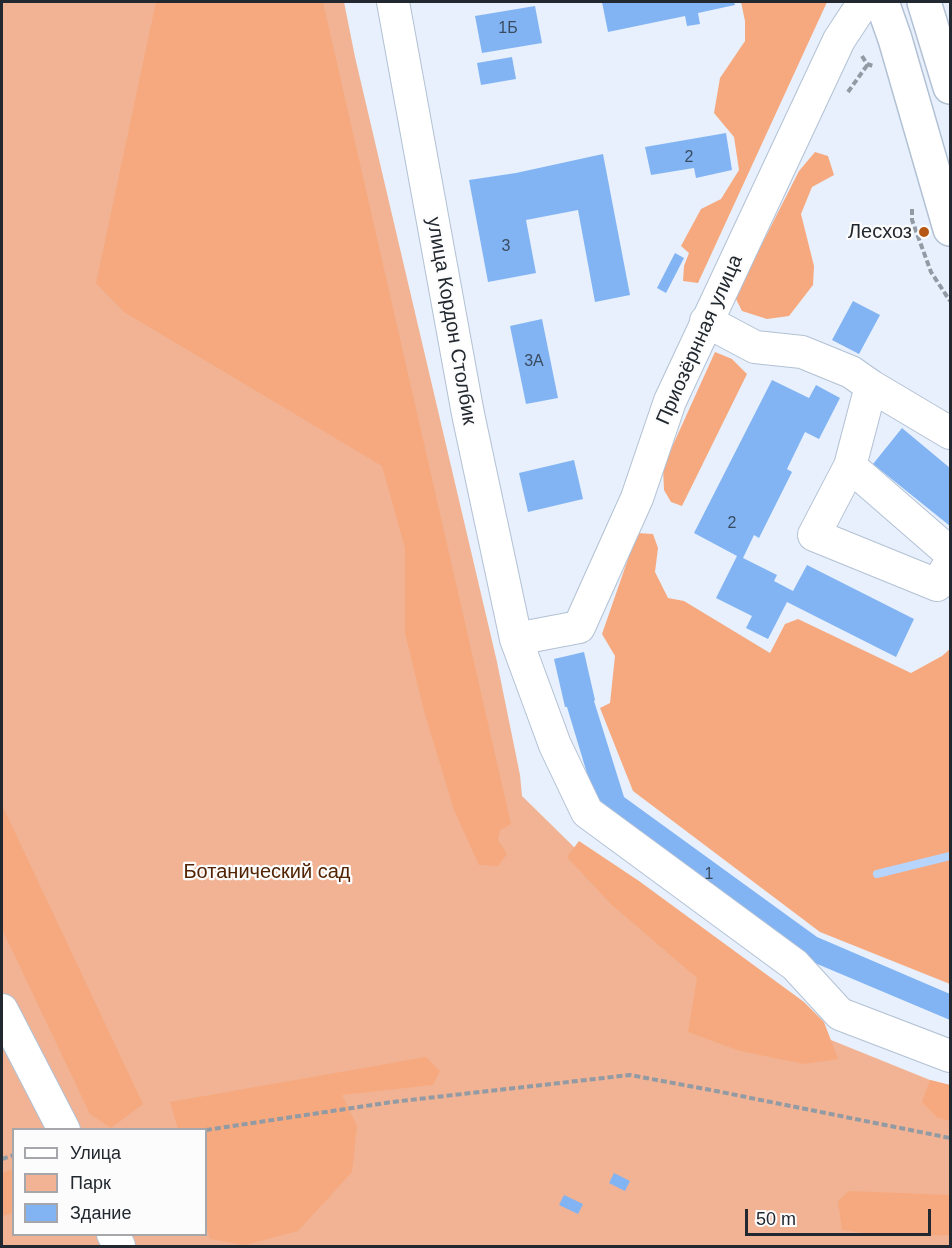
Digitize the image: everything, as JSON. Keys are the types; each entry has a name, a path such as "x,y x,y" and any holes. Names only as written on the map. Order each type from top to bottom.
{"main road":[{"path":"882,2 951,229"},
{"path":"924,2 951,87"}],"street":[{"name":"улица Кордон Столбик","path":"393,2 468,414 516,639 555,745 587,812 795,965 840,1014 951,1056"},
{"name":"Приозёрнная улица","path":"516,639 579,627 637,498 670,401 706,321 839,40 864,2"},
{"path":"706,321 755,347 802,352 851,372 951,433"},
{"path":"871,386 849,466 814,535 937,585 951,563"},
{"path":"849,466 951,553"},
{"path":"2,1010 63,1128"}],"path":[{"path":"842,100 867,64 895,39"},
{"path":"207,1130 392,1102 630,1075 951,1138"}],"green space":[{"name":"Ботанический сад","path":"2,2 344,2 497,662 520,775 522,796 574,847 831,1040 930,1080 950,1085 950,1246 2,1246"}],"shaded area":[{"path":"156,2 323,2 511,824 500,830 498,840 507,854 498,866 479,865 454,810 424,711 405,633 405,548 382,466 124,312 96,283"},
{"path":"741,2 827,2 698,283 683,281 684,266 689,253 681,246 701,209 721,199 739,170 734,137 714,113 720,78 745,41 745,21"},
{"path":"815,152 828,156 834,175 812,187 801,214 814,266 813,285 789,316 767,319 742,311 735,297 799,171"},
{"path":"715,352 732,359 747,374 682,506 671,502 664,490 663,467"},
{"path":"637,533 653,534 658,548 655,572 668,598 684,601 770,653 785,624 798,619 911,673 950,649 950,984 820,932 633,791 600,708 610,703 615,656 602,634"},
{"path":"2,805 143,1104 111,1128 90,1114 2,929"},
{"path":"579,841 639,881 804,1002 824,1022 838,1059 804,1064 740,1051 688,1032 697,978 611,904 567,857"},
{"path":"426,1057 440,1071 433,1085 342,1095 357,1126 352,1172 298,1231 245,1245 210,1239 207,1228 207,1128 178,1128 170,1102"},
{"path":"930,1080 950,1085 950,1121 938,1118 922,1102"},
{"path":"12,1169 12,1213 2,1216 2,1173"},
{"path":"849,1191 950,1195 950,1235 885,1236 842,1230 838,1201"}],"building":[{"path":"602,2 734,2 735,5 698,13 700,24 687,26 685,16 608,32"},
{"path":"535,6 542,43 482,53 475,16"},
{"path":"512,57 516,79 481,85 477,63"},
{"path":"726,133 732,170 696,178 694,168 651,175 645,147"},
{"path":"603,154 630,295 595,302 578,210 526,220 536,273 488,282 469,180 516,173"},
{"path":"675,253 684,258 666,293 657,288"},
{"path":"853,301 880,315 859,354 832,340"},
{"path":"542,319 558,398 526,404 510,326"},
{"path":"772,380 809,398 816,385 840,398 819,439 805,432 787,469 792,472 759,538 754,535 743,558 777,575 774,581 793,591 807,565 914,619 896,657 787,602 768,639 746,628 752,616 716,598 737,556 694,533"},
{"path":"902,428 950,468 950,526 873,464"},
{"path":"574,460 583,499 528,512 519,473"},
{"path":"584,652 594,701 624,797 817,937 950,994 950,1020 803,958 599,813 567,707 565,707 554,659"},
{"path":"614,1173 630,1181 625,1191 609,1183"},
{"path":"564,1195 583,1204 578,1214 559,1205"}],"waterway":[{"path":"877,874 950,856"}],"place":[{"name":"Лесхоз","path":"924,232"}]}
